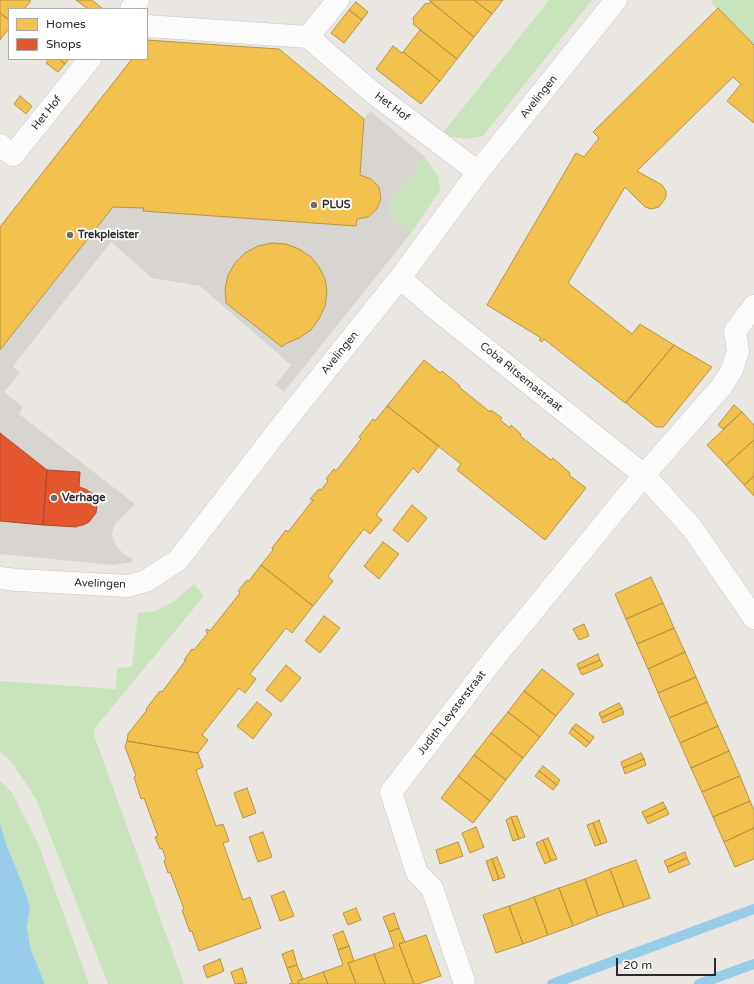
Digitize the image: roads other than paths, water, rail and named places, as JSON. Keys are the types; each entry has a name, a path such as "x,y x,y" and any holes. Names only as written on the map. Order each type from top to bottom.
{"street":[{"path":"132,8 138,0"},
{"path":"148,26 308,38 338,0"},
{"name":"Avelingen","path":"0,578 128,586 146,581 178,560 287,419 400,278 478,172 616,0"},
{"name":"Het Hof","path":"308,38 372,92 478,172"},
{"name":"Het Hof","path":"0,145 13,155 89,60"},
{"name":"Coba Ritsemastraat","path":"400,278 437,310 644,475 692,528 754,618"},
{"path":"644,475 722,386 732,370 738,351 735,331 754,306"},
{"name":"Judith Leysterstraat","path":"464,981 432,888 416,873 391,792 499,652 644,475"}],"water":[{"path":"0,822 5,841 30,906 27,928 31,950 45,984 0,984"}],"waterway":[{"path":"552,984 754,909"},
{"path":"699,984 754,964"}],"place":[{"name":"PLUS","path":"314,205"},
{"name":"Trekpleister","path":"70,235"},
{"name":"Verhage","path":"54,498"}]}
